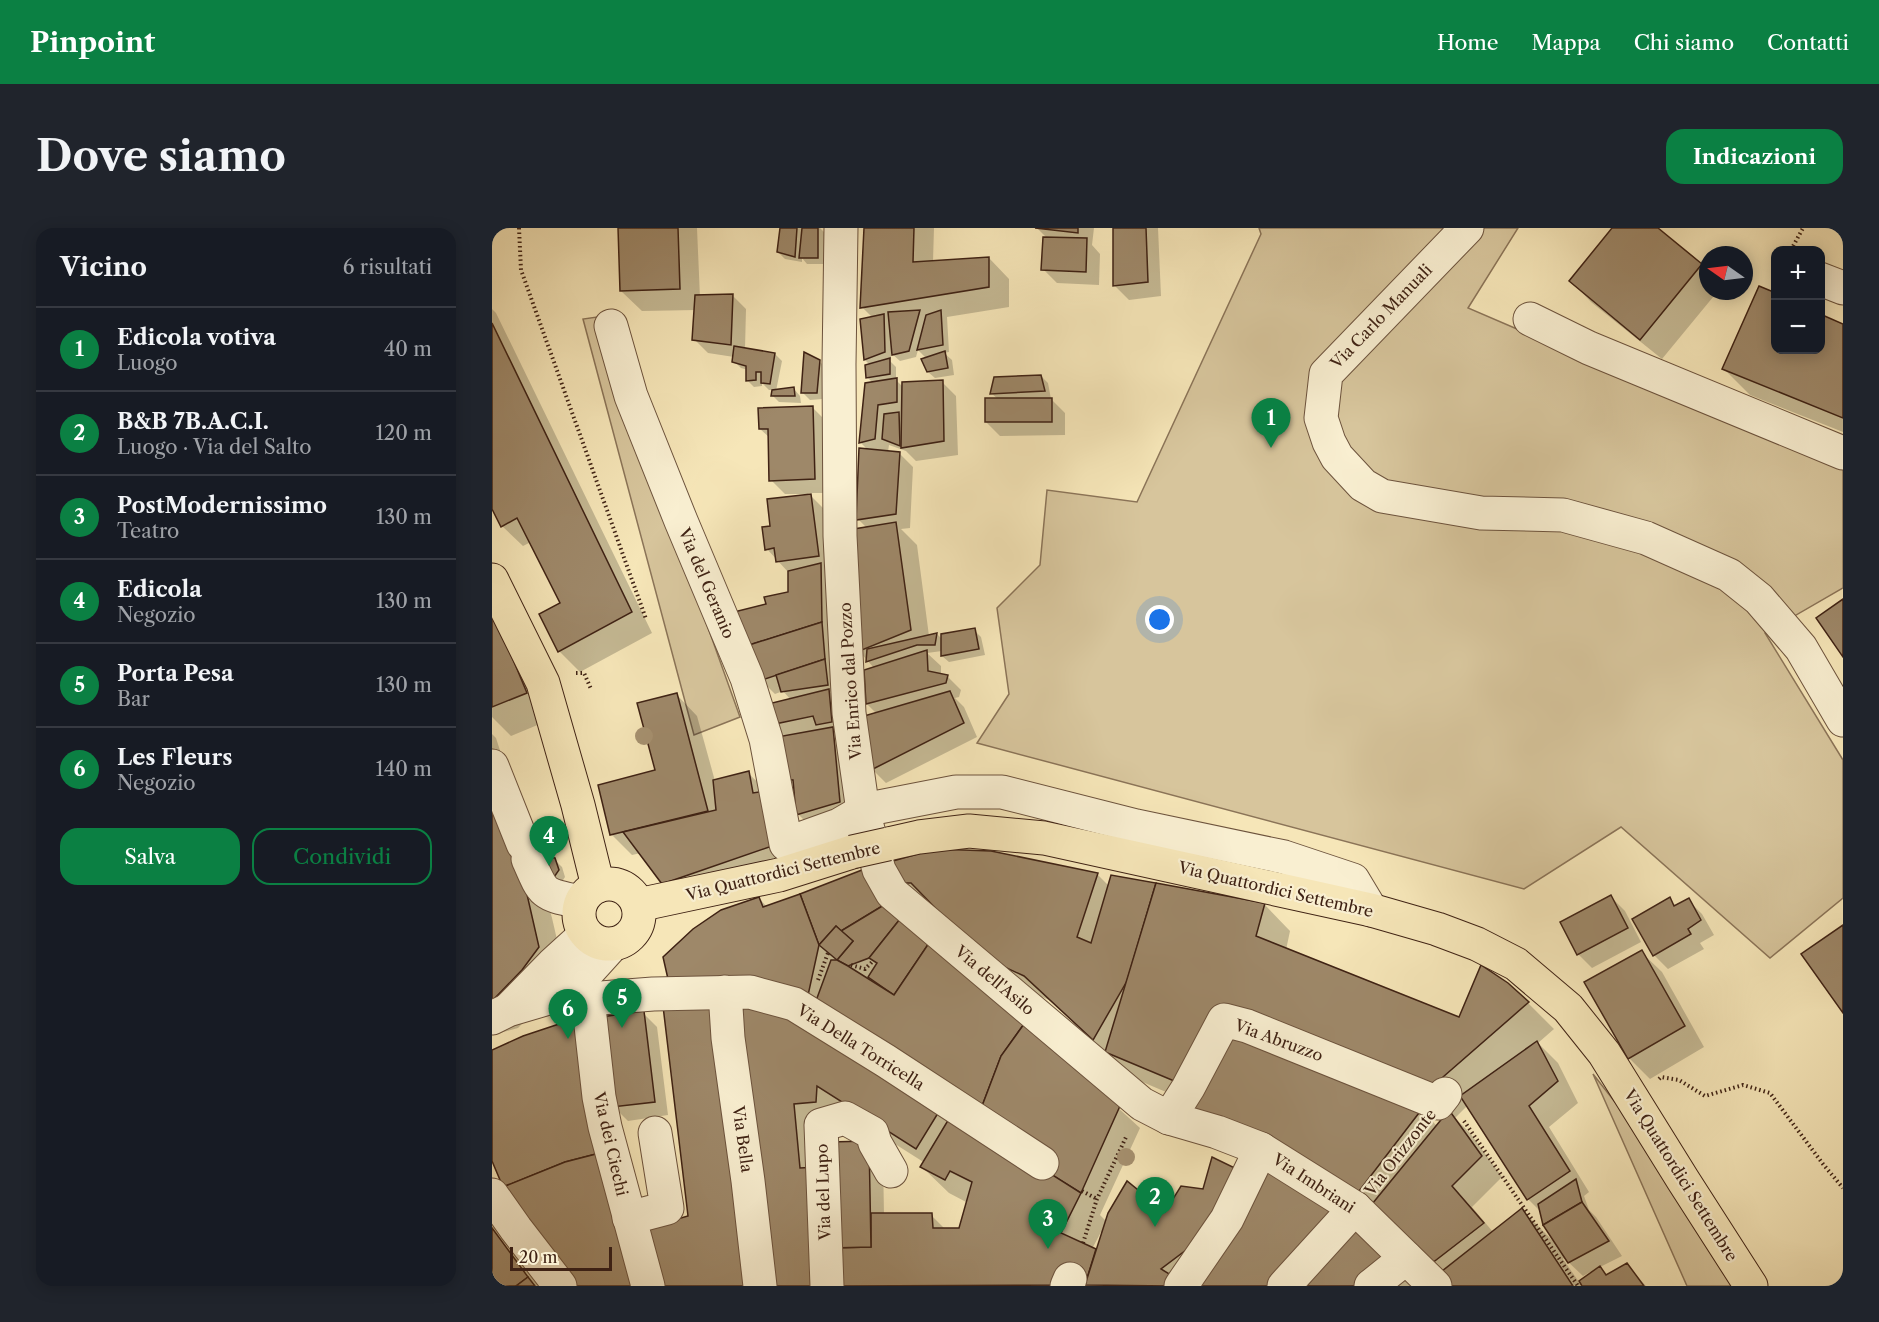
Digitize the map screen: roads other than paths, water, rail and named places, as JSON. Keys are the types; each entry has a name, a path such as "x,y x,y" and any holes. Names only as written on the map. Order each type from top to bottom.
{"main road":[{"path":"492,580 543,683 578,805 589,894 579,913 580,924 600,939 623,941 637,926 638,905 633,896 626,889 617,885 589,894"},
{"name":"Via Quattordici Settembre","path":"638,905 779,875 852,852 919,837 969,831 1044,838 1371,910 1437,929 1477,944 1516,964 1568,1008 1604,1053 1751,1286"}],"street":[{"name":"Via Enrico dal Pozzo","path":"841,228 840,536 849,713 863,811"},
{"name":"Via Carlo Manuali","path":"1467,228 1326,374 1321,418 1337,457 1363,486 1382,496 1481,513 1563,515 1646,538 1729,575 1759,599 1801,648 1843,720"},
{"path":"1825,281 1843,288"},
{"path":"1530,319 1589,348 1843,453"},
{"name":"Via del Geranio","path":"611,326 631,396 747,678 766,739 786,844 839,825 863,811"},
{"path":"492,766 539,885 550,896 589,894"},
{"path":"863,811 956,792 1002,792 1136,826 1284,857 1353,880 1371,910"},
{"name":"Via dell'Asilo","path":"863,811 879,870 892,893 1155,1111"},
{"path":"500,1014 572,983 600,939"},
{"name":"Via Della Torricella","path":"572,983 653,994 750,992 794,1004 1042,1163"},
{"name":"Via dei Ciechi","path":"572,983 601,1107 648,1286"},
{"name":"Via Bella","path":"725,993 728,1038 760,1286"},
{"name":"Via Abruzzo","path":"1155,1111 1188,1088 1224,1020 1247,1026 1441,1099"},
{"name":"Via Imbriani","path":"1155,1111 1261,1149 1355,1208 1435,1286"},
{"name":"Via del Lupo","path":"827,1286 821,1125 845,1118 872,1132 875,1143 891,1171"},
{"path":"629,1218 667,1208 655,1133"},
{"path":"1181,1286 1227,1218 1261,1149"},
{"path":"492,1194 560,1286"},
{"path":"1284,1286 1355,1208"},
{"path":"1371,1286 1406,1258"}],"place":[{"name":"Edicola votiva","path":"1271,448"},
{"name":"Edicola","path":"549,866"},
{"name":"Porta Pesa","path":"622,1028"},
{"name":"Les Fleurs","path":"568,1039"},
{"name":"B&B 7B.A.C.I.","path":"1155,1227"},
{"name":"PostModernissimo","path":"1048,1249"}]}
